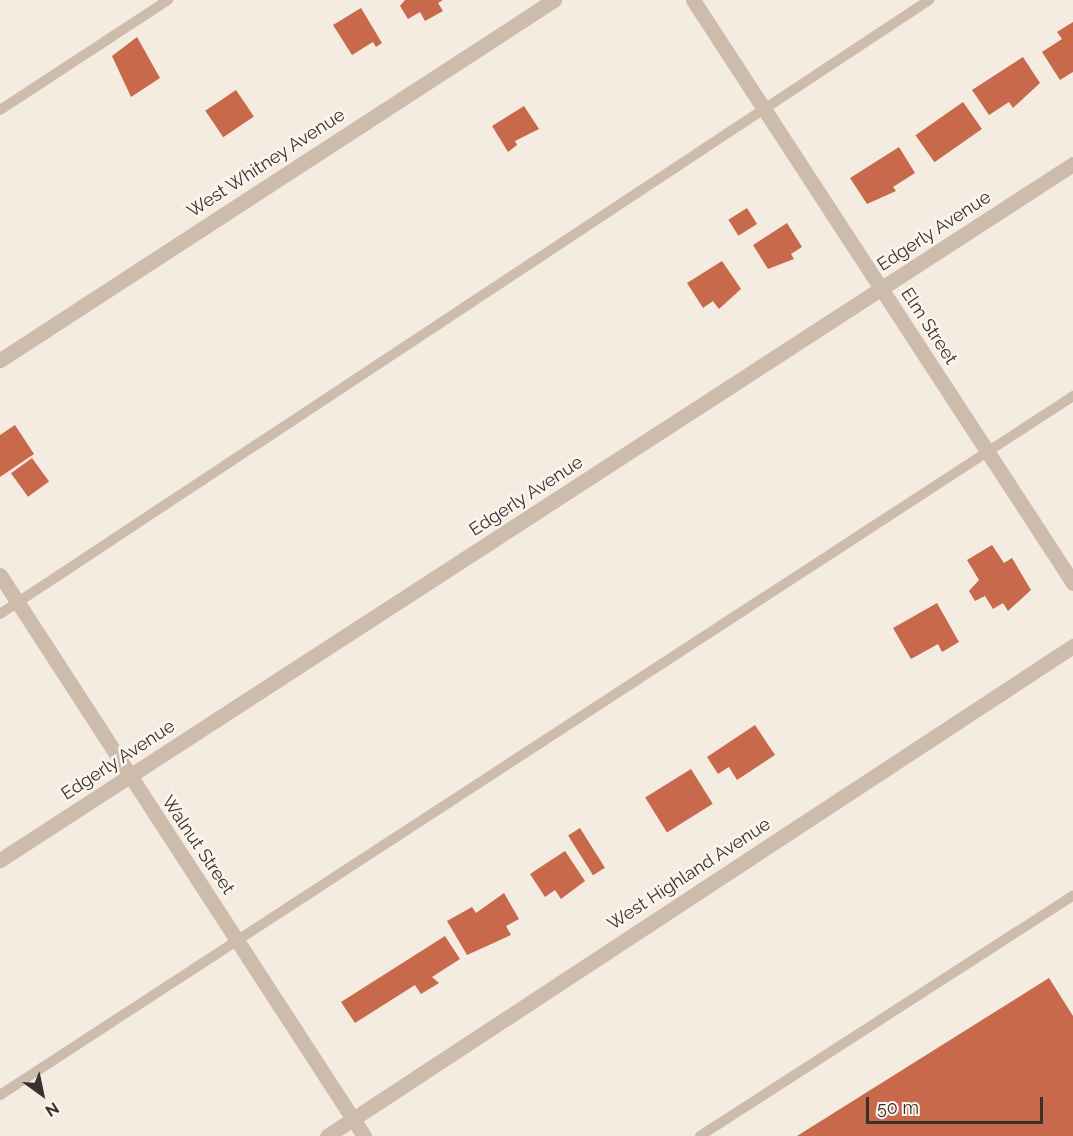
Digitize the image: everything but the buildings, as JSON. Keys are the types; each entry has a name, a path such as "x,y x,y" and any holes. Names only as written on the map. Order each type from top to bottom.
{"street":[{"name":"West Whitney Avenue","path":"0,360 554,0"},
{"name":"Elm Street","path":"693,0 1073,583"},
{"name":"Edgerly Avenue","path":"0,860 1073,164"},
{"name":"Walnut Street","path":"0,575 364,1136"},
{"name":"West Highland Avenue","path":"327,1136 351,1118 1073,646"}],"lane":[{"path":"0,110 168,0"},
{"path":"0,614 763,107 929,0"},
{"path":"0,1095 1073,396"},
{"path":"700,1136 1073,896"}]}
